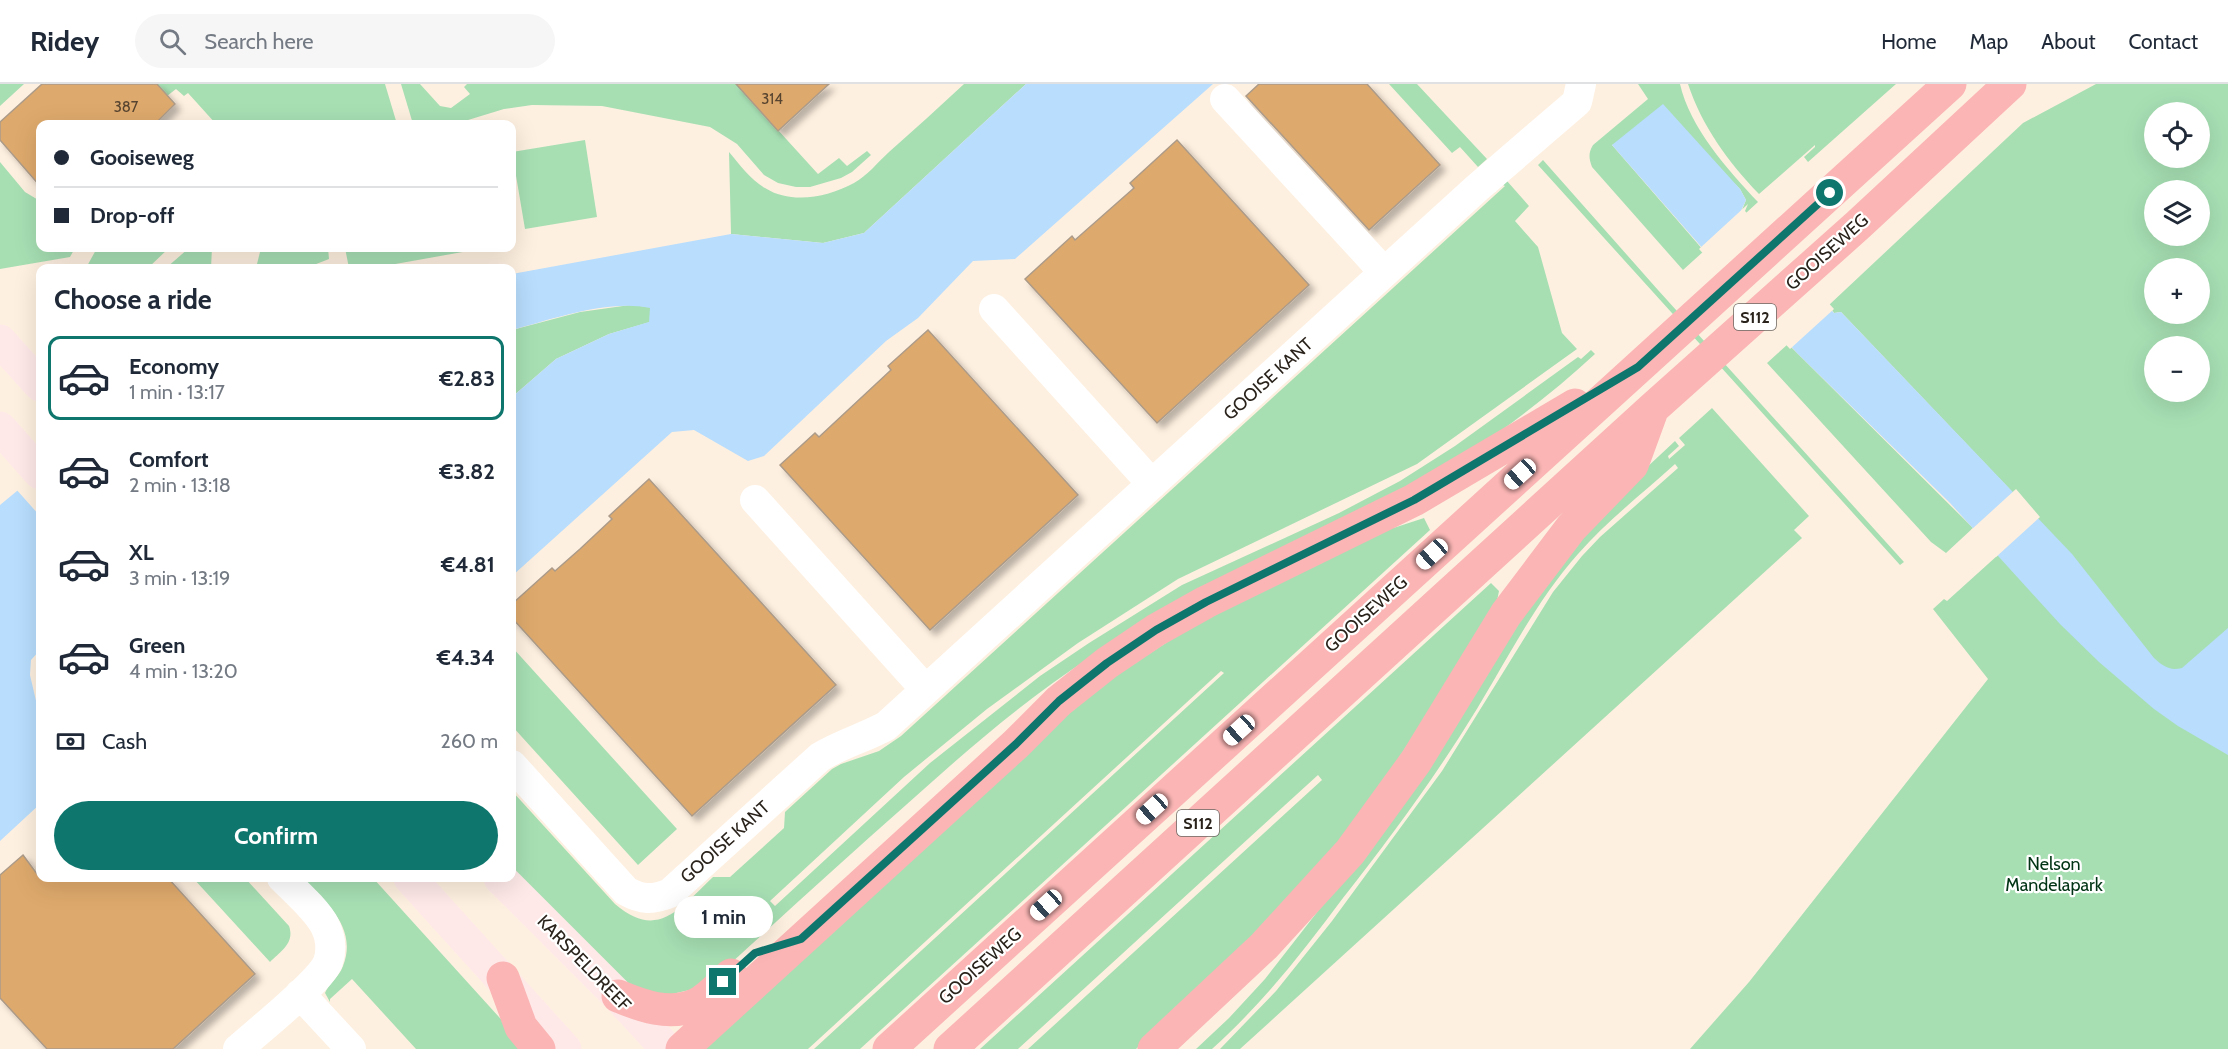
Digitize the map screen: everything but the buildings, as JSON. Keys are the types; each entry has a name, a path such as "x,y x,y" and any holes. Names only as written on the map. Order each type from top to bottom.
{"highway":[{"name":"GOOISEWEG","path":"889,1049 1628,374 1950,84"},
{"name":"GOOISEWEG","path":"950,1049 1652,409 1858,225 2010,84"},
{"path":"682,1049 1016,744 1059,701 1107,663 1156,630 1206,602 1414,500 1628,374"},
{"path":"1154,1049 1264,946 1350,852 1416,761 1476,660 1529,581 1581,516 1632,465 1652,409"},
{"path":"618,996 644,1007 664,1010 695,1005 755,953 801,939"},
{"path":"503,978 521,1027 539,1049"}],"street":[{"name":"GOOISE KANT","path":"516,769 627,891 645,899 658,898 669,893 820,757 840,745 866,738 886,726 1477,188 1577,102 1581,84"},
{"path":"1224,99 1384,272"},
{"path":"994,309 1152,484"},
{"path":"0,342 36,382"},
{"path":"0,428 36,468"},
{"path":"755,500 925,689"},
{"path":"238,1049 321,974 327,963 331,946 324,923 286,882"},
{"path":"414,882 565,1049"},
{"name":"KARSPELDREEF","path":"504,882 618,996 667,1049"},
{"path":"300,994 351,1049"}],"green space":[{"path":"0,84 24,84 0,106"},
{"path":"157,84 385,84 396,120 212,120 188,93 184,96 176,89 167,96"},
{"path":"401,84 420,84 440,106 451,108 470,94 464,87 467,84 736,84 818,174 839,158 847,166 867,151 871,155 852,172 841,178 810,187 796,187 778,183 764,175 737,144 710,127 602,106 532,105 504,109 468,120 412,120"},
{"path":"964,84 1026,84 864,233 823,243 731,234 729,152 755,181 776,193 798,198 833,192 863,177"},
{"path":"1389,84 1417,84 1487,159 1478,167 1460,147 1452,153"},
{"path":"1638,84 1680,84 1692,116 1701,132 1723,162 1758,202 1746,213 1742,210 1746,200 1740,189 1727,176 1618,142 1612,145 1704,251 1683,270 1592,167 1590,161 1593,145 1648,99"},
{"path":"1688,84 1896,84 1808,162 1804,157 1815,145 1759,194 1717,143 1708,129"},
{"name":"Nelson Mandelapark","path":"2096,84 2228,84 2228,1049 1690,1049 1749,982 1988,679 1933,609 1944,599 1947,601 2038,519 1841,312 1834,313 1829,305 2023,123"},
{"path":"585,140 597,217 525,229 516,176 516,151"},
{"path":"1543,160 1904,562 1900,565 1538,165"},
{"path":"0,162 25,192 36,199 36,252 73,252 70,257 0,269"},
{"path":"1507,181 1529,206 1515,221 1538,247 1562,333 1577,349 1417,464 1178,579 1078,643 987,709 904,777 770,901 775,906 930,763 1040,676 1089,643 1182,585 1339,513 1400,481 1455,446 1578,357 1581,359 1591,350 1595,354 1549,394 1484,443 1091,657 1066,674 973,746 730,964 698,988 668,995 630,988 516,879 516,795 615,904 630,915 644,920 656,920 668,916 690,900 713,877 730,877 784,828 785,812 832,769 879,751 901,736 1505,186 1503,185"},
{"path":"95,252 165,252 152,264 88,264"},
{"path":"184,252 212,252 211,264 171,264"},
{"path":"260,252 328,252 329,259 316,264 257,264"},
{"path":"346,252 463,252 395,264 348,264"},
{"path":"630,305 650,307 650,322 609,334 556,359 516,394 516,329 580,312"},
{"path":"1788,344 1973,528 1946,553 1931,542 1767,363"},
{"path":"1712,408 1809,516 1794,530 1802,538 1240,1049 1220,1049 1276,991 1332,921 1442,771 1553,592 1600,537 1678,468 1675,464 1601,530 1561,575 1530,619 1475,713 1432,778 1389,839 1297,958 1265,996 1212,1049 1196,1049 1265,979 1368,847 1519,614 1599,512 1675,441 1679,446 1668,456 1669,459 1685,445 1679,438"},
{"path":"1424,518 1430,530 860,1049 814,1049 1224,673 1221,671 808,1049 697,1049 1049,730 1114,677 1201,620 1369,536"},
{"path":"1491,583 1499,591 1497,601 1474,642 1348,836 1251,943 1136,1049 1028,1049 1322,780 1318,775 1018,1049 980,1049"},
{"path":"516,651 677,829 638,865 516,730"},
{"path":"197,882 249,882 289,926 289,942 270,962"},
{"path":"307,882 377,882 528,1049 416,1049 352,979 330,999 330,1002 325,993 343,966 347,952 346,940 337,917"}],"water":[{"path":"1026,84 1213,84 1015,259 973,261 918,318 886,341 764,456 748,461 694,430 672,432 516,572 516,394 556,359 609,334 649,322 650,308 616,306 599,308 516,329 516,273 731,234 823,243 864,233"},
{"path":"1663,104 1740,189 1746,200 1741,211 1834,313 1841,312 2072,554 2154,658 2166,667 2182,668 2228,628 2228,755 2154,709 2099,662 2060,624 1950,503 1796,352 1720,263 1712,259 1612,145"},
{"path":"36,475 36,654 31,660 30,675 36,701 36,808 0,841 0,505"}],"pier":[{"path":"1748,204 1745,211 1834,309 1790,349 1778,336 1777,330 1772,329 1747,302 1747,296 1741,295 1717,268 1715,262 1710,261 1699,249"},
{"path":"36,472 36,512 15,488"},
{"path":"2016,489 2040,517 1996,557 1971,530"}],"route":[{"path":"723,982 755,953 801,939 1016,744 1059,701 1107,663 1156,630 1206,602 1292,559 1353,532 1414,500 1638,367 1830,193"}]}
